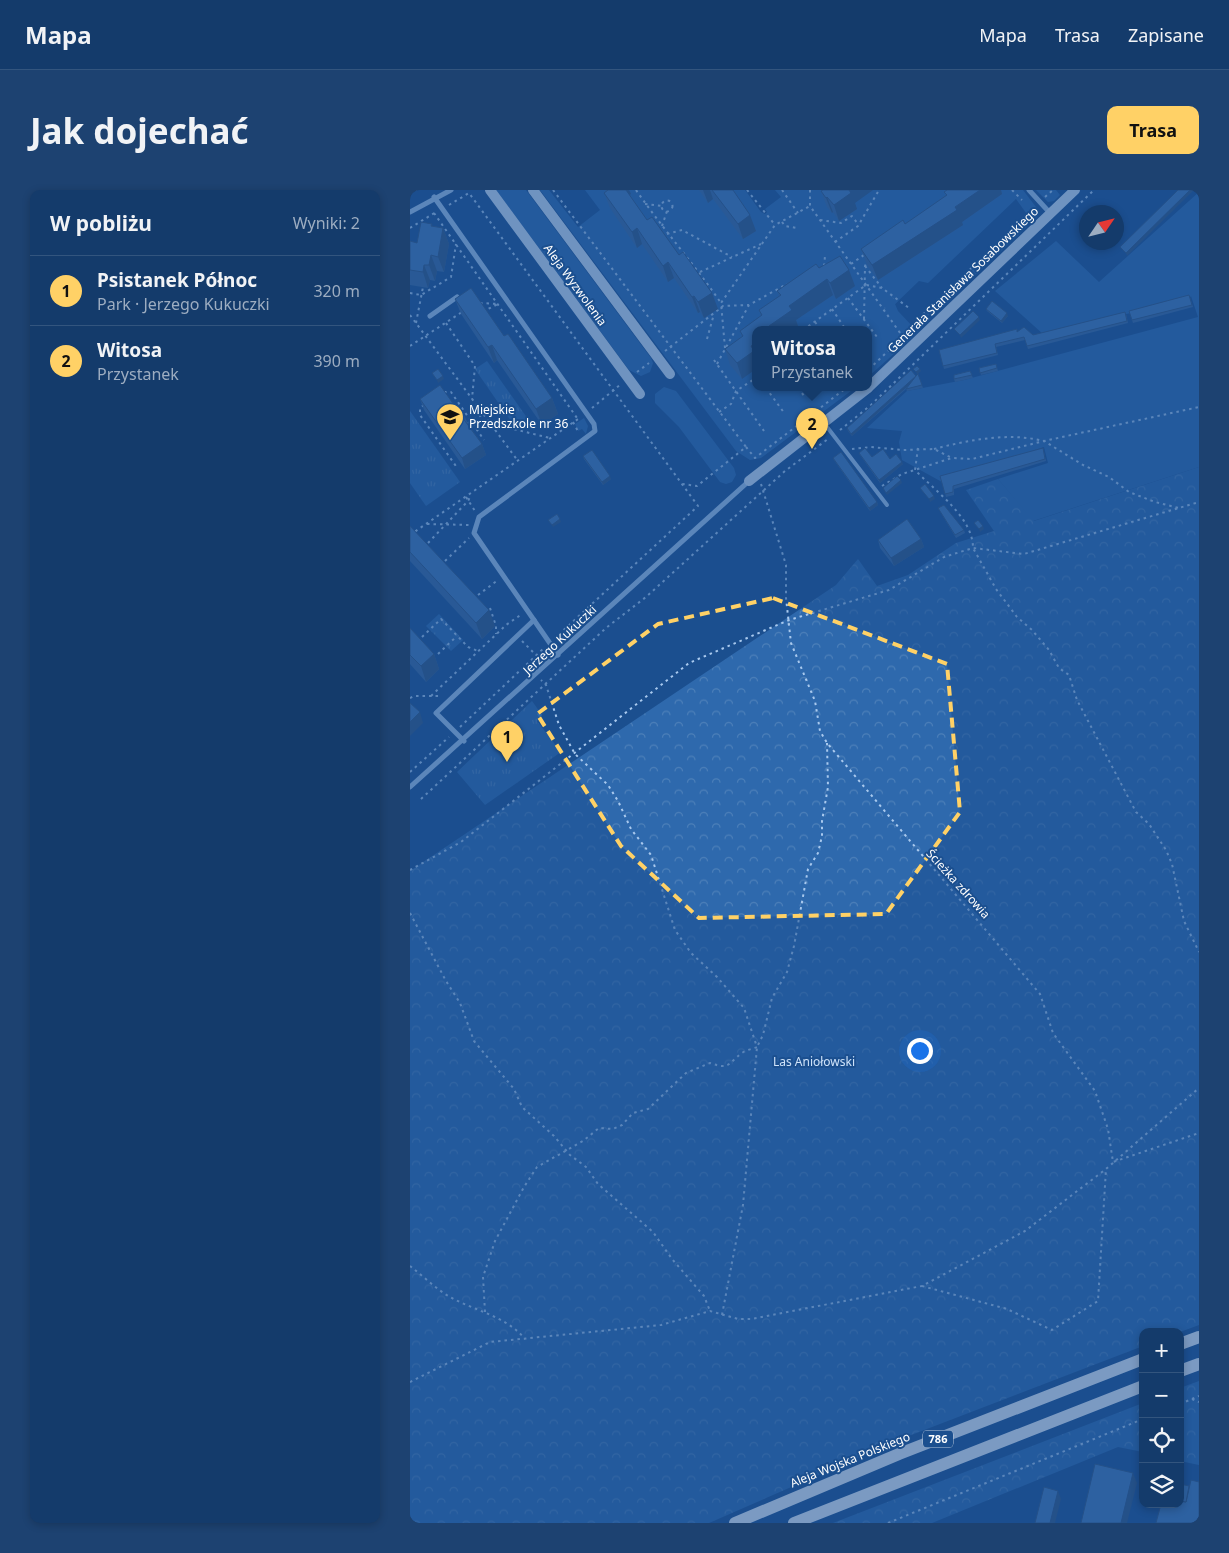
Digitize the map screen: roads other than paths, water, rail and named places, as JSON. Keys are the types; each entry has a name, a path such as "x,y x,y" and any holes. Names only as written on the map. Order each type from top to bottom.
{"main road":[{"path":"1184,1343 1199,1337"},
{"name":"Aleja Wojska Polskiego","path":"735,1523 899,1454 1139,1361"},
{"path":"1184,1370 1199,1364"},
{"name":"786","path":"794,1523 1139,1388"}],"street":[{"path":"434,197 441,190"},
{"path":"410,212 434,197 451,190"},
{"name":"Aleja Wyzwolenia","path":"490,190 640,394"},
{"name":"Aleja Wyzwolenia","path":"533,190 670,374"},
{"path":"1029,190 1051,214"},
{"name":"Generała Stanisława Sosabowskiego","path":"872,384 1075,190"},
{"path":"434,197 594,424 595,431 584,440 479,517 474,533 558,655"},
{"path":"430,316 457,297"},
{"name":"Generała Stanisława Sosabowskiego","path":"721,505 864,391"},
{"name":"Jerzego Kukuczki","path":"410,787 464,741 721,505"},
{"path":"464,741 436,713 534,620"}],"lane":[{"path":"824,423 887,505"}],"place":[{"name":"Miejskie Przedszkole nr 36","path":"450,441"},
{"name":"Witosa","path":"812,449"},
{"name":"Psistanek Północ","path":"507,762"}],"park label":[{"name":"Las Aniołowski","path":"814,1062"}]}
